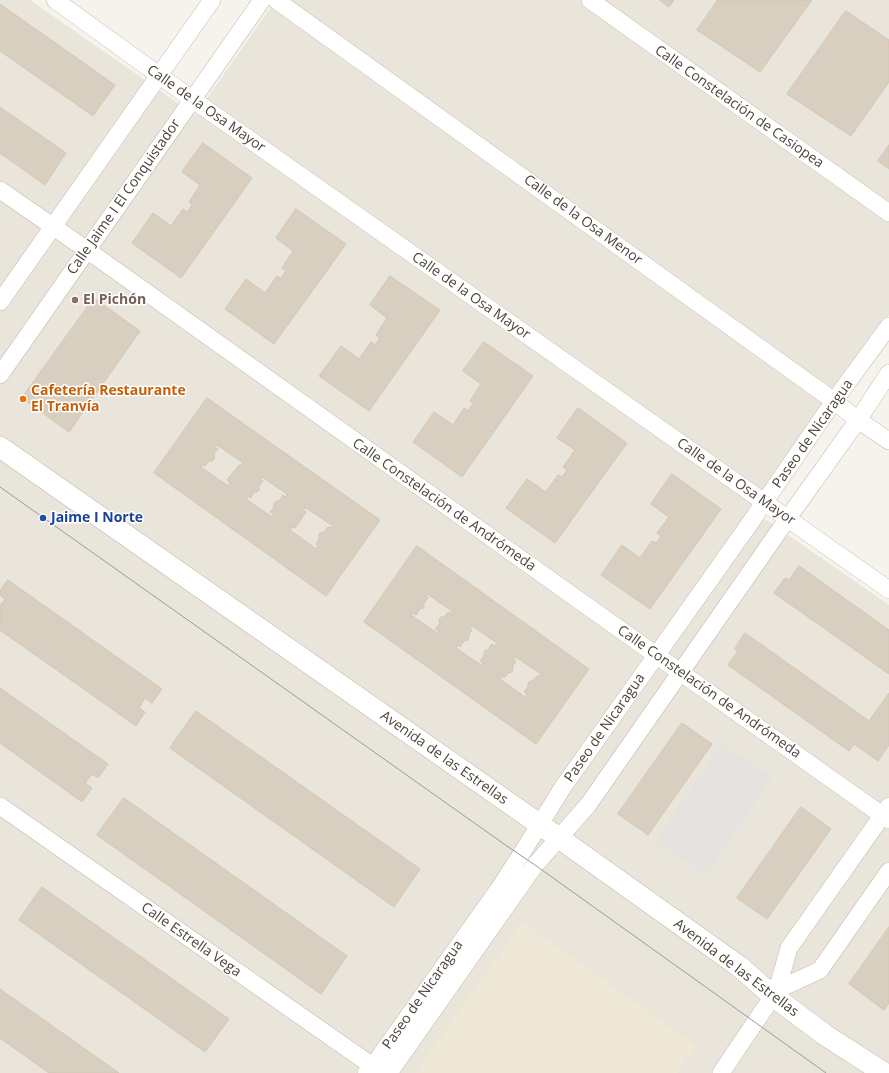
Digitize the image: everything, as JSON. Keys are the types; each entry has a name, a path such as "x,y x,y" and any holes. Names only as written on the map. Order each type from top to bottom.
{"street":[{"name":"Calle de la Osa Mayor","path":"55,0 192,99 889,590"},
{"path":"0,302 212,0"},
{"name":"Calle Jaime I El Conquistador","path":"0,375 262,0"},
{"name":"Calle de la Osa Menor","path":"276,0 889,441"},
{"name":"Calle Constelación de Casiopea","path":"590,0 889,213"},
{"name":"Calle Constelación de Andrómeda","path":"0,190 87,250 656,656 887,813"},
{"name":"Paseo de Nicaragua","path":"374,1071 498,890 563,787 765,502 834,401 889,326"},
{"name":"Paseo de Nicaragua","path":"389,1073 535,865 588,805 858,420 889,373"},
{"name":"Avenida de las Estrellas","path":"0,447 559,838 740,967 775,993 825,1034 884,1073"},
{"name":"Calle Estrella Vega","path":"0,806 374,1071"},
{"path":"721,1073 775,993 789,948 887,813"},
{"path":"775,993 820,970 889,871"}],"shaded area":[{"path":"0,0 30,0 195,115 276,0 889,0 889,315 752,510 889,605 889,1073 0,1073"},
{"path":"722,744 772,778 706,875 656,840"},
{"path":"522,922 696,1046 677,1073 415,1073"}],"building":[{"path":"660,0 674,0 669,7"},
{"path":"718,0 812,0 760,72 697,30"},
{"path":"0,4 115,85 93,116 0,51"},
{"path":"846,11 889,40 889,82 851,136 787,94"},
{"path":"0,107 66,153 45,185 0,153"},
{"path":"203,143 252,178 181,278 132,243 153,213 171,226 183,209 187,212 192,205 189,202 200,185 182,172"},
{"path":"889,145 889,169 878,161"},
{"path":"296,209 346,244 274,344 225,309 246,279 265,293 277,276 281,278 286,271 282,268 293,251 276,238"},
{"path":"390,276 440,310 369,411 319,376 341,346 359,359 371,342 375,345 380,338 376,335 387,318 370,305"},
{"path":"94,298 140,331 69,432 22,398"},
{"path":"484,342 533,376 462,477 413,442 434,412 453,425 464,408 468,411 473,404 470,401 481,384 463,371"},
{"path":"207,398 380,520 326,596 154,473","holes":["217,445 243,463 241,466 239,465 227,480 230,483 228,486 201,467 203,464 205,466 209,461 212,461 215,458 214,454 218,449 215,447","262,477 287,494 285,497 283,495 279,501 274,503 274,507 270,512 274,514 272,517 246,499 248,496 251,498 254,492 259,490 259,486 263,481 261,479","306,508 333,526 331,528 328,527 324,532 319,534 319,539 316,544 318,546 316,549 290,530 292,527 295,528 306,512 303,511"]},
{"path":"578,408 627,443 555,543 506,508 527,479 546,492 558,475 562,477 567,470 563,467 575,450 557,438"},
{"path":"672,474 721,509 650,609 601,575 622,545 640,558 652,541 656,543 661,536 657,533 669,517 651,504"},
{"path":"417,546 589,669 536,744 364,622","holes":["427,594 452,611 451,614 448,612 444,617 439,619 440,623 435,629 439,631 437,633 411,615 413,613 416,615 420,609 424,608 424,603 428,598 426,596","472,626 497,643 495,646 492,644 488,650 484,652 484,656 480,661 483,663 481,665 456,648 458,645 460,647 464,641 468,640 472,630 470,628","516,657 541,674 539,677 537,676 528,683 528,687 524,692 527,694 525,697 500,679 502,676 504,678 508,673 512,672 516,661 514,659"]},
{"path":"799,566 889,630 889,674 774,593 785,578 789,580"},
{"path":"8,580 162,689 152,703 145,698 139,708 145,712 136,726 0,630 0,606 5,599 0,595 0,591"},
{"path":"745,633 869,721 889,693 889,745 878,761 854,744 849,751 728,665 738,651 735,649"},
{"path":"0,688 108,764 98,778 92,774 85,783 92,788 82,802 0,743"},
{"path":"196,711 420,869 394,907 170,748"},
{"path":"682,723 712,744 648,835 618,814"},
{"path":"124,798 347,956 321,994 97,835"},
{"path":"801,807 831,829 767,919 737,898"},
{"path":"42,887 229,1019 205,1052 19,920"},
{"path":"889,927 889,1003 884,1010 849,984"},
{"path":"0,989 119,1073 49,1073 0,1038"}],"tram line":[{"path":"0,487 535,865 826,1073"}],"place":[{"name":"El Pichón","path":"75,300"},
{"name":"Cafetería Restaurante El Tranvía","path":"23,399"},
{"name":"Jaime I Norte","path":"43,518"}]}
